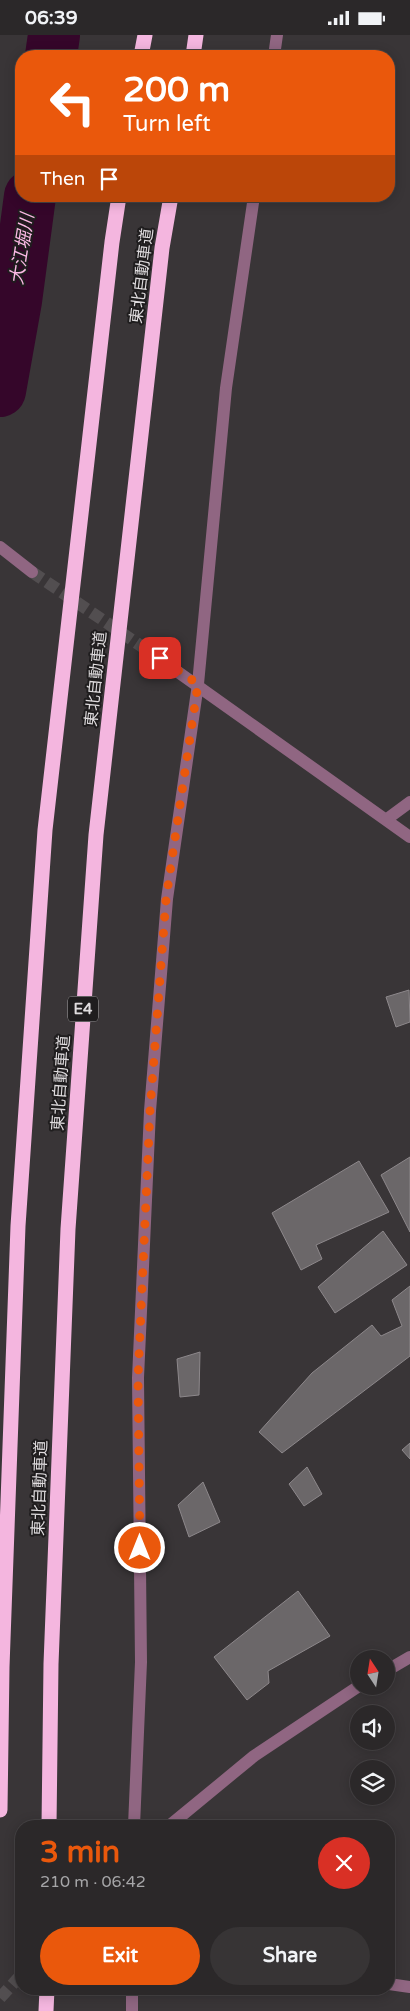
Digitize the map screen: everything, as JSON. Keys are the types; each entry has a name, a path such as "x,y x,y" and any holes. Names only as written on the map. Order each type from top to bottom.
{"highway":[{"path":"143,50 145,35"},
{"path":"194,50 196,35"},
{"name":"東北自動車道","path":"0,1810 2,1667 18,1226 45,830 118,202"},
{"name":"東北自動車道","path":"49,1820 51,1664 67,1239 96,835 162,248 169,202"},
{"path":"46,2011 47,1995"}],"street":[{"path":"275,50 278,35"},
{"path":"134,1820 140,1662 138,1378 150,1111 166,899 198,684 226,388 253,202"},
{"path":"0,547 32,572"},
{"path":"147,650 198,684 410,837"},
{"path":"387,819 410,802"},
{"path":"395,1666 410,1657"},
{"path":"176,1820 254,1756 350,1693"},
{"path":"395,1985 410,1987"},
{"path":"132,1995 132,2011"}],"building":[{"path":"409,990 410,1022 396,1027 386,997"},
{"path":"410,1157 410,1232 381,1175"},
{"path":"359,1161 389,1212 316,1245 322,1259 301,1270 272,1213"},
{"path":"383,1231 407,1265 335,1313 318,1287"},
{"path":"410,1286 410,1356 282,1453 259,1432 312,1373 372,1325 381,1336 402,1326 392,1300"},
{"path":"200,1352 199,1395 180,1397 177,1359"},
{"path":"410,1443 410,1459 402,1450"},
{"path":"307,1467 322,1494 304,1506 289,1484"},
{"path":"203,1482 220,1522 189,1537 178,1505"},
{"path":"298,1591 330,1636 268,1671 269,1683 247,1700 214,1657"}],"waterway":[{"name":"大江堀川","path":"52,50 54,35"},
{"name":"大江堀川","path":"0,391 16,301 29,202"}],"tunnel":[{"path":"32,572 147,650"},
{"path":"0,1998 15,1982"}],"route":[{"path":"140,1548 138,1378 150,1111 166,899 198,684 160,658"}]}
